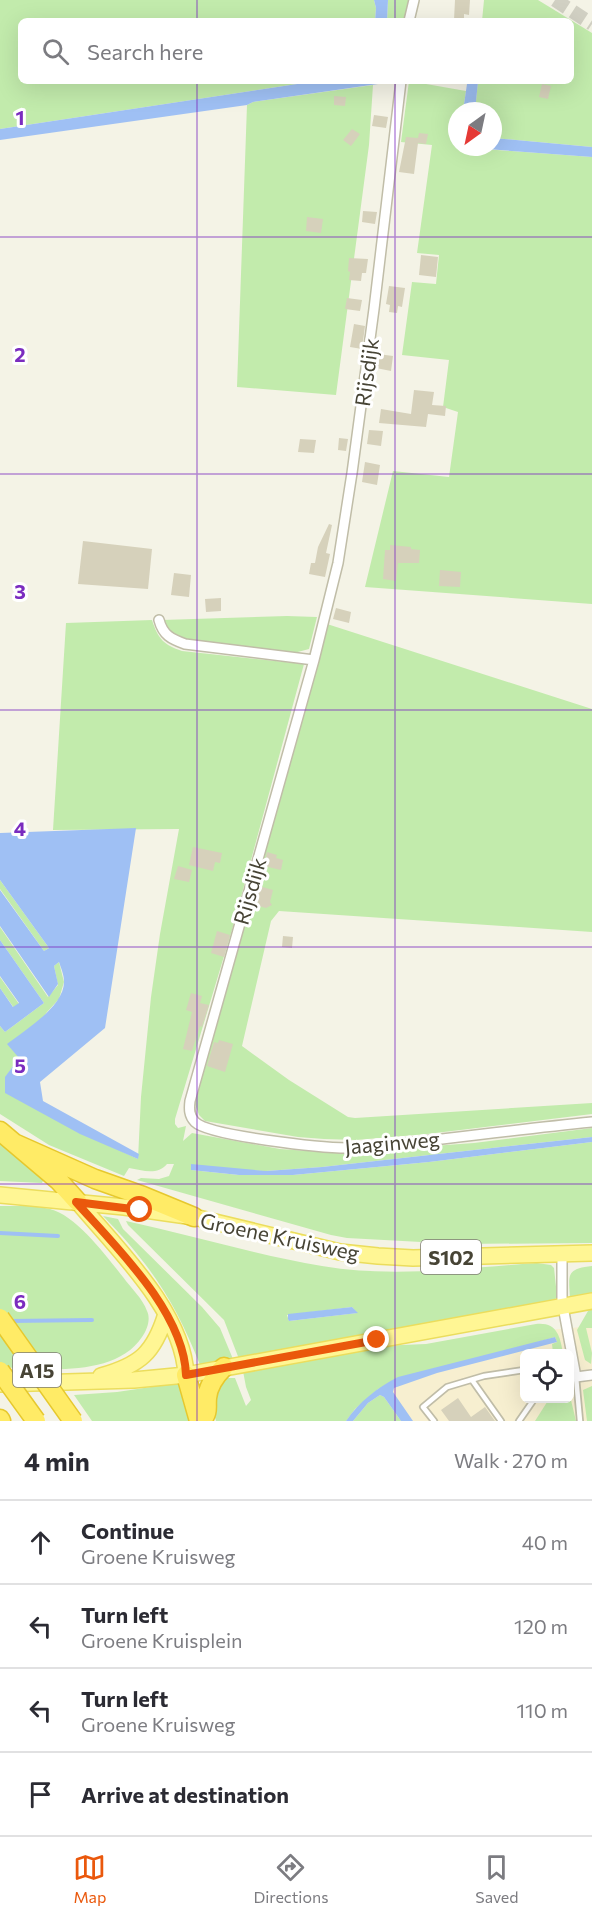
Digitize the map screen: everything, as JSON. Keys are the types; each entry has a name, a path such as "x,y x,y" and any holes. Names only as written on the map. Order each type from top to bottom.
{"highway":[{"path":"0,1131 59,1181 76,1202"},
{"name":"S102","path":"15,1143 95,1179 194,1217"},
{"name":"A15","path":"0,1318 74,1421"},
{"path":"201,1421 208,1411 209,1390 224,1367"},
{"name":"A15","path":"0,1371 36,1421"},
{"path":"186,1375 201,1421"}],"main road":[{"name":"Groene Kruisweg","path":"0,1195 194,1217 323,1248 378,1256 413,1258 592,1253"},
{"path":"76,1202 138,1272 166,1314 186,1364 186,1375"},
{"path":"0,1384 134,1380 186,1375 592,1301"},
{"path":"84,1381 119,1370 143,1356 158,1338 166,1314"}],"street":[{"path":"411,18 414,0"},
{"name":"Rijsdijk","path":"194,1122 191,1116 190,1101 315,660 338,563 374,309 401,84"},
{"path":"159,620 161,629 170,639 185,644 315,660"},
{"name":"Jaaginweg","path":"194,1122 202,1127 267,1140 347,1148 384,1146 592,1122"},
{"path":"562,1255 563,1306 569,1349"},
{"path":"574,1376 592,1375"}],"lane":[{"path":"434,1421 423,1407 447,1387 520,1371"},
{"path":"472,1380 501,1421"},
{"path":"574,1382 580,1421"},
{"path":"519,1421 532,1403"}],"shaded area":[{"path":"592,1326 592,1421 317,1421 334,1389 528,1332"}],"green space":[{"path":"0,0 374,0 375,18 18,18 18,84 297,84 0,129"},
{"path":"388,0 409,0 406,18 387,18"},
{"path":"484,0 538,0 567,18 482,18"},
{"path":"574,22 592,33 592,147 502,139 502,102 476,102 478,84 574,84"},
{"path":"409,84 426,84 466,91 464,102 448,102 448,156 502,156 502,150 592,157 592,604 365,587 393,471 449,477 458,412 443,407 449,360 402,355 412,282 436,284 439,255 417,253 432,145 401,142"},
{"path":"373,85 369,145 336,395 237,387 247,105 253,102"},
{"path":"317,617 309,649 294,653 184,641 168,635 162,620"},
{"path":"152,620 162,640 182,651 304,664 234,923 175,1119 178,1128 186,1126 183,1141 192,1133 280,1149 337,1153 474,1143 592,1128 592,1137 322,1167 266,1171 191,1170 239,1175 293,1175 429,1162 592,1142 592,1243 458,1244 347,1238 331,1235 137,1180 169,1176 174,1164 167,1164 154,1171 129,1168 124,1176 49,1145 0,1114 0,1026 5,1032 44,1003 0,940 0,927 48,997 58,985 54,966 59,962 64,982 59,999 47,1012 6,1077 108,1145 138,1159 141,1097 151,997 179,829 53,830 66,623"},
{"path":"327,624 592,709 592,932 279,911 271,921 242,1046 289,1080 348,1117 592,1103 592,1114 427,1134 356,1140 298,1137 205,1121 199,1115 195,1104"},
{"path":"0,880 49,948 44,951 0,889"},
{"path":"0,977 19,1004 14,1008 0,988"},
{"path":"0,1143 44,1179 42,1183 0,1181"},
{"path":"0,1206 31,1206 50,1209 70,1219 90,1238 140,1298 148,1314 142,1337 130,1350 97,1365 77,1368 0,1367"},
{"path":"103,1216 118,1219 123,1229 202,1307 220,1328 233,1359 200,1365 181,1322 160,1285 135,1251"},
{"path":"126,1221 273,1256 349,1270 403,1272 537,1263 551,1265 554,1268 557,1296 555,1300 239,1359 224,1320","holes":["352,1307 357,1313 289,1321 287,1315"]},
{"path":"592,1266 592,1293 570,1299 570,1275 577,1269"},
{"path":"592,1308 592,1328 586,1328 592,1353 591,1364 585,1360 577,1330"},
{"path":"543,1324 549,1325 556,1331 562,1349 553,1349 552,1344 557,1342 555,1337 378,1389 355,1409 346,1421 216,1421 215,1398 226,1378 235,1378 246,1406 251,1400 243,1371 378,1346 426,1344"},
{"path":"178,1383 182,1385 190,1421 92,1421 74,1395 117,1392"},
{"path":"592,1386 592,1421 587,1421 583,1390"},
{"path":"380,1395 384,1397 401,1421 353,1421 368,1403"},
{"path":"546,1403 572,1403 576,1421 535,1421"}],"water":[{"path":"374,0 388,0 387,18 375,18"},
{"path":"297,84 378,84 0,140 0,129"},
{"path":"467,84 478,84 476,102 464,102"},
{"path":"502,139 592,147 592,157 502,150"},
{"path":"136,828 105,1028 40,1082 43,1101 139,1154 138,1159 80,1134 5,1093 5,1077 19,1058 7,1044 43,1017 58,999 63,990 64,981 59,962 54,966 58,984 49,997 0,926 0,890 44,951 49,948 0,880 0,833"},
{"path":"0,940 44,1003 5,1032 0,1026 0,988 13,1007 19,1003 0,976"},
{"path":"592,1137 592,1142 429,1162 293,1175 239,1175 191,1170 191,1164 266,1171 322,1167"},
{"path":"352,1307 358,1313 289,1321 288,1319 288,1314"},
{"path":"555,1337 557,1342 530,1349 520,1349 520,1352 437,1373 394,1388 393,1392 413,1421 401,1421 384,1397 380,1395 368,1403 353,1421 346,1421 369,1396 398,1377"}],"building":[{"path":"455,0 470,0 469,15 464,14 464,18 454,18"},
{"path":"542,84 551,86 548,99 539,97"},
{"path":"334,96 346,97 345,106 334,105"},
{"path":"374,115 388,117 386,128 372,126"},
{"path":"352,129 360,134 351,146 343,140"},
{"path":"419,133 428,134 426,144 418,143 414,174 399,172 406,137 418,138"},
{"path":"363,211 377,212 375,224 362,222"},
{"path":"307,217 323,219 321,233 306,231"},
{"path":"421,255 438,257 436,277 419,275"},
{"path":"349,258 368,259 366,273 362,273 361,281 349,280"},
{"path":"389,286 405,288 402,307 398,306 397,313 389,312 390,305 386,304"},
{"path":"347,298 362,300 360,311 345,309"},
{"path":"354,324 365,326 362,349 350,347"},
{"path":"378,354 393,356 391,371 376,368"},
{"path":"414,390 434,392 432,405 446,406 445,416 428,414 426,427 379,423 381,409 411,414"},
{"path":"369,430 383,431 381,446 367,444"},
{"path":"339,438 348,439 346,451 338,450"},
{"path":"300,439 316,440 314,453 298,452"},
{"path":"365,462 380,465 377,485 362,482"},
{"path":"329,524 332,525 326,553 330,554 325,577 309,574 311,563 315,563 318,547"},
{"path":"83,541 152,549 148,589 78,584"},
{"path":"390,545 420,550 419,563 398,563 396,581 383,579 385,550 390,550"},
{"path":"440,570 461,572 460,587 439,586"},
{"path":"174,573 191,575 189,597 171,595"},
{"path":"221,598 221,611 206,612 205,599"},
{"path":"336,608 351,612 349,623 333,619"},
{"path":"193,847 222,853 220,863 215,862 213,871 189,865"},
{"path":"267,852 283,860 281,870 264,866"},
{"path":"178,866 192,870 189,882 174,879"},
{"path":"259,886 273,890 270,902 272,905 266,908 255,905"},
{"path":"217,931 230,935 224,957 211,953"},
{"path":"283,936 293,937 292,948 282,947"},
{"path":"191,993 202,996 200,1003 209,1005 192,1051 183,1049 192,1012 186,1010"},
{"path":"219,1040 233,1044 225,1072 207,1066 214,1042 218,1043"},
{"path":"458,1398 471,1417 485,1407 495,1421 449,1421 441,1410"}],"waterway":[{"path":"0,1233 58,1236"},
{"path":"10,1321 92,1320"}],"tunnel":[{"path":"555,0 592,24"}],"route":[{"path":"140,1210 76,1202 115,1244 155,1296 180,1346 186,1364 186,1375 377,1340"}]}
